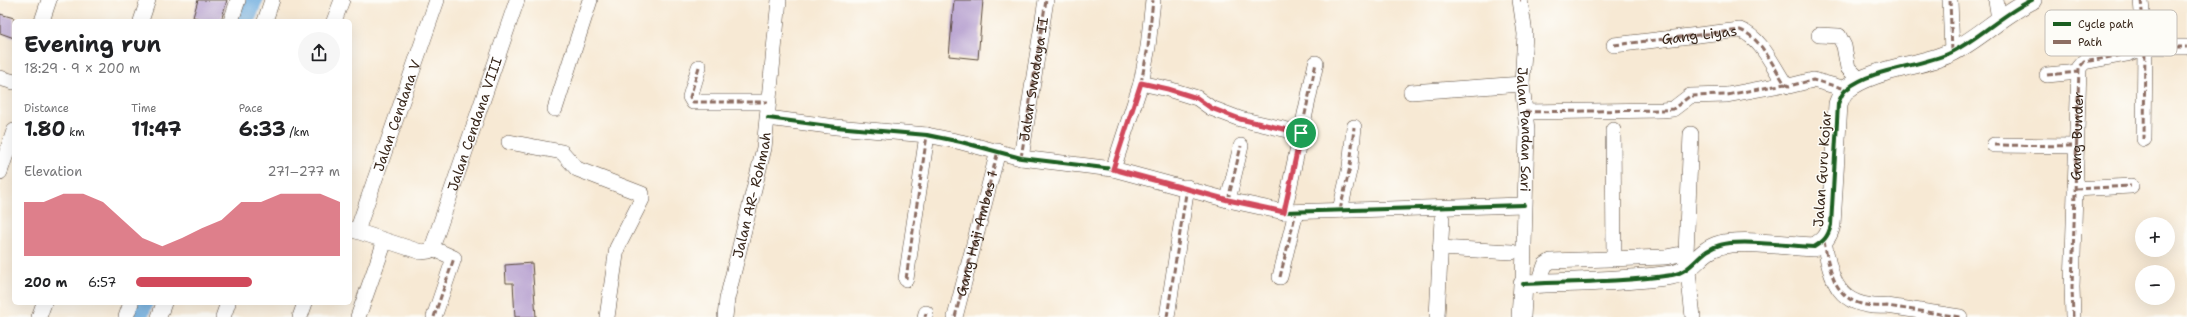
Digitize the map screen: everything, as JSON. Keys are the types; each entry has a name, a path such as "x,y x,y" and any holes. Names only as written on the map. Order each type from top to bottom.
{"street":[{"path":"43,19 50,0"},
{"path":"141,19 148,0"},
{"path":"232,19 238,0"},
{"path":"266,19 272,0"},
{"path":"335,19 342,0"},
{"name":"Jalan Cendana V","path":"353,230 436,0"},
{"name":"Jalan Cendana VIII","path":"432,248 517,0"},
{"path":"554,110 590,0"},
{"name":"Jalan AR- Rohmah","path":"725,317 727,299 764,148 779,0"},
{"name":"Jalan Swadaya II","path":"1021,158 1046,0"},
{"path":"1113,169 1141,83 1148,47 1153,0"},
{"name":"Jalan Pandan Sari","path":"1520,0 1525,34 1522,84 1527,130 1524,205 1531,284"},
{"path":"1950,0 1952,52"},
{"path":"1996,0 1999,19"},
{"path":"1525,112 1662,110 1673,109 1690,96 1727,95 1785,84 1790,86 1813,80 1846,85 1952,52 2015,8 2032,0"},
{"path":"2141,0 2142,10"},
{"name":"Gang Liyas","path":"1614,45 1740,30 1748,33 1785,84"},
{"path":"1819,35 1839,36 1844,46 1848,68 1846,85"},
{"name":"Gang Bunder","path":"2073,317 2072,287 2078,72 2079,68 2084,62 2116,56"},
{"path":"2144,56 2146,104 2144,139"},
{"path":"1280,277 1301,133 1316,62"},
{"path":"699,67 690,97 693,102 768,102"},
{"path":"2047,75 2078,72"},
{"path":"0,78 12,81"},
{"path":"1141,83 1197,98 1211,108 1240,119 1301,133"},
{"path":"1411,92 1522,84"},
{"name":"Jalan Guru Kojar","path":"1688,261 1720,245 1735,243 1814,247 1824,241 1828,236 1831,225 1838,104 1846,85"},
{"path":"768,118 836,127 927,135 998,151 1021,158 1113,169 1228,200 1290,212 1524,205"},
{"path":"1340,210 1350,167 1354,127"},
{"path":"1613,130 1614,259"},
{"path":"1691,134 1688,261 1693,317"},
{"path":"906,279 927,135"},
{"path":"0,172 12,137"},
{"path":"509,142 562,152 578,169 642,194 642,199 617,248 607,317"},
{"path":"1994,145 2076,146"},
{"path":"1228,200 1241,146"},
{"name":"Gang Haji Ambas 1","path":"955,317 998,151"},
{"path":"2075,189 2131,186"},
{"path":"1167,317 1187,188"},
{"path":"1437,317 1442,219"},
{"path":"353,230 421,252 429,251 432,248 454,258 434,317"},
{"path":"358,317 385,241"},
{"path":"1824,241 1829,270 1838,290 1846,296 1859,303 1875,306 1887,306 1960,317"},
{"path":"1440,248 1512,252"},
{"path":"1521,317 1531,284 1545,265 1551,261 1666,257 1688,261"},
{"path":"1531,284 1604,281 1673,275 1688,261"},
{"path":"39,317 43,305"},
{"path":"126,317 130,305"},
{"path":"159,317 163,305"},
{"path":"223,317 227,305"},
{"path":"300,317 304,305"}],"building":[{"path":"198,0 227,0 222,19 200,19 193,17"},
{"path":"954,0 983,0 978,59 949,56"},
{"path":"0,14 14,18 12,19 12,37 0,33"},
{"path":"532,263 536,317 515,317 513,283 506,283 505,265"}],"waterway":[{"path":"247,19 254,0"},
{"path":"139,317 143,305"}],"marked path":[{"path":"1021,158 1046,0"},
{"path":"1141,83 1148,47 1153,0"},
{"path":"1950,0 1952,52"},
{"path":"2141,0 2142,10"},
{"path":"1614,45 1740,30 1755,39 1761,46 1785,84 1789,86 1813,80 1846,89"},
{"path":"2177,47 2187,47"},
{"path":"2073,317 2072,287 2079,68 2084,62 2116,56"},
{"path":"2144,139 2145,56"},
{"path":"1284,212 1316,63"},
{"path":"699,67 690,97 693,102 768,102"},
{"path":"2047,75 2078,72"},
{"path":"1113,169 1141,83 1197,98 1211,108 1240,119 1301,133"},
{"path":"1525,112 1673,109 1690,96 1727,95 1785,84"},
{"path":"1340,210 1350,167 1354,127"},
{"path":"906,279 927,135"},
{"path":"1994,145 2076,146"},
{"path":"1228,200 1241,146"},
{"path":"955,317 998,151"},
{"path":"2075,189 2131,186"},
{"path":"1167,317 1187,187"},
{"path":"1280,277 1296,212"},
{"path":"1824,241 1834,280 1840,290 1847,297 1857,303 1960,317"},
{"path":"434,317 454,258"},
{"path":"925,317 926,313"}],"cycle path":[{"path":"1523,284 1616,280 1672,275 1680,273 1686,269 1707,251 1729,243 1814,247 1825,238 1831,225 1838,104 1844,92 1870,76 1925,62 1950,53 1971,41 2011,12 2032,0"},
{"path":"768,118 836,127 927,135 961,142 1021,158 1113,169 1228,200 1284,212 1524,205"}],"route":[{"path":"1141,83 1197,98 1211,108 1240,119 1270,124 1301,133 1284,212 1228,200 1113,169 1126,125 1141,83"}]}
